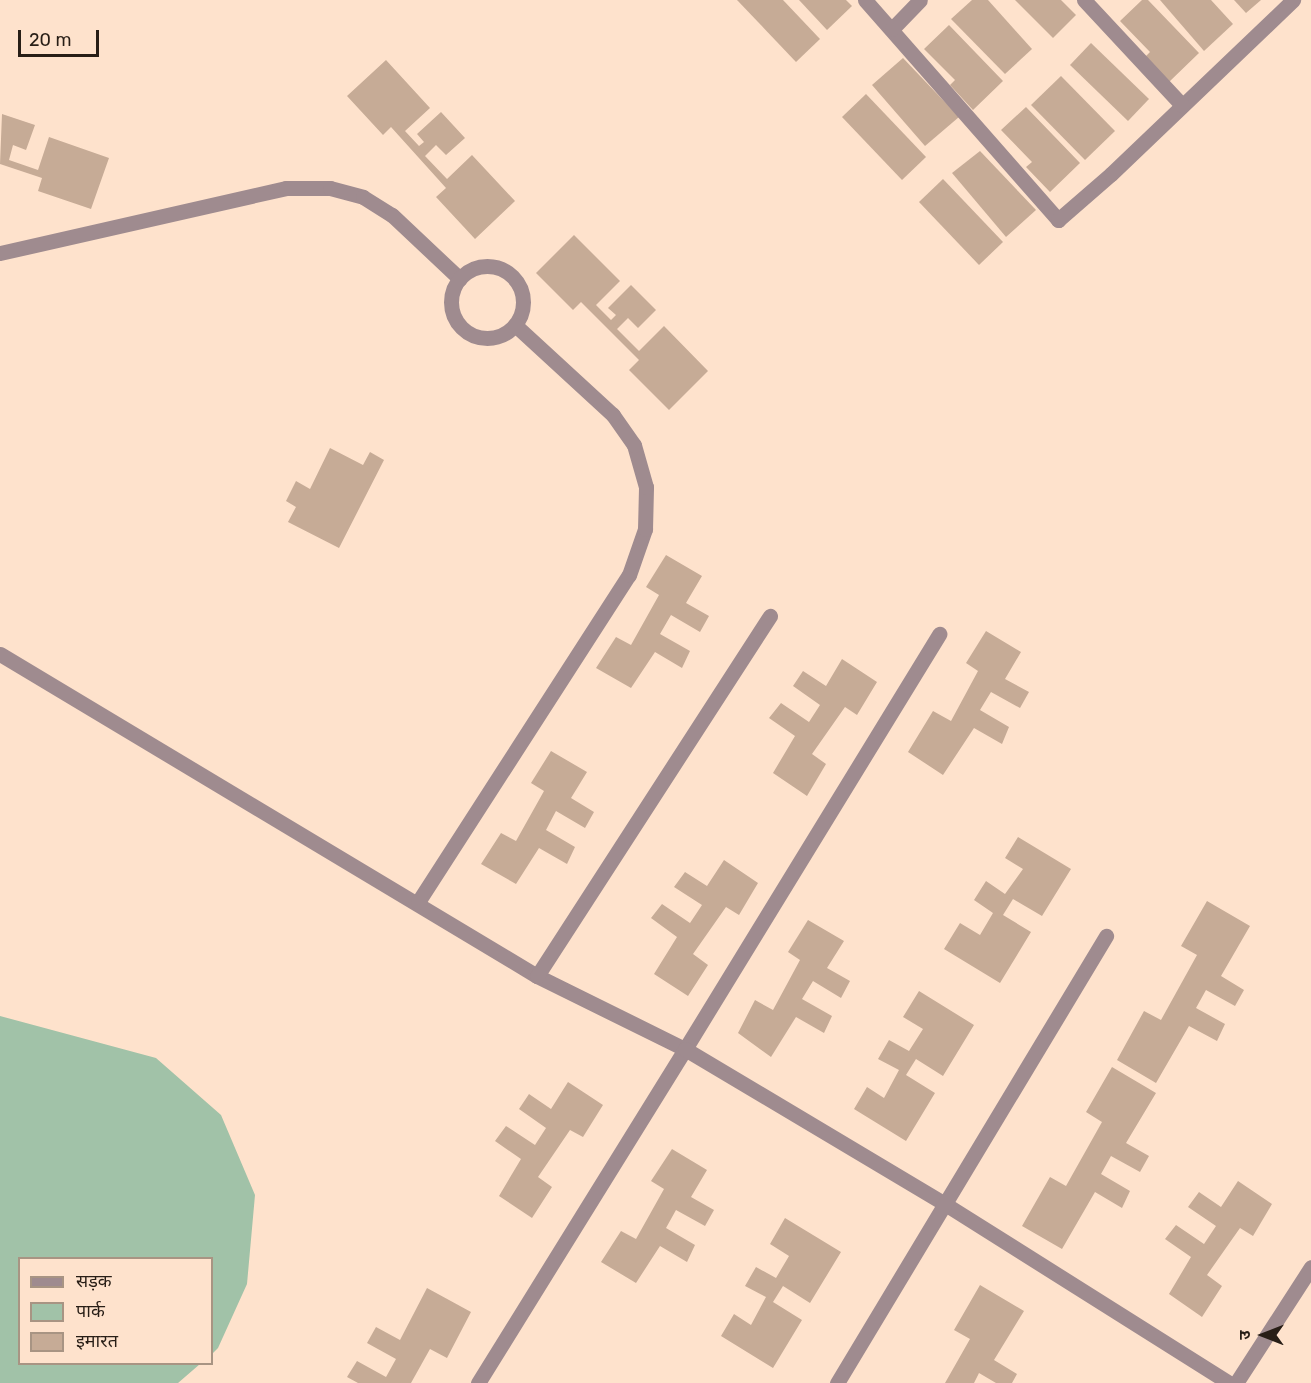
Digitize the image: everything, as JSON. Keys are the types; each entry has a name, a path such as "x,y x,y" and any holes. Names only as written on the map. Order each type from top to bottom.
{"street":[{"path":"866,0 1058,220 1111,174 1293,0"},
{"path":"892,29 920,0"},
{"path":"1084,0 1182,105"},
{"path":"0,253 286,188 330,188 363,197 392,215 460,279"},
{"path":"481,266 505,270 515,279 524,302 515,325 506,334 481,338 460,326 453,315 451,303 453,290 460,279 469,271 481,266"},
{"path":"418,902 629,574 645,529 646,487 634,445 613,415 515,325"},
{"path":"537,976 770,616"},
{"path":"478,1383 939,634"},
{"path":"0,654 418,902 537,976 685,1049 945,1204 1229,1383"},
{"path":"837,1383 1106,936"},
{"path":"1236,1383 1311,1268"}],"green space":[{"path":"0,1016 156,1058 221,1115 255,1195 247,1284 218,1348 213,1353 213,1257 18,1257 18,1365 199,1365 178,1383 0,1383"}],"building":[{"path":"737,0 783,0 820,39 796,62"},
{"path":"799,0 846,0 852,6 827,30"},
{"path":"972,0 988,0 1032,49 1005,74 951,19"},
{"path":"1015,0 1061,0 1076,15 1053,38"},
{"path":"1142,0 1148,0 1199,53 1169,82 1145,57 1150,52 1120,21"},
{"path":"1160,0 1211,0 1233,24 1204,51"},
{"path":"1234,0 1261,0 1246,13"},
{"path":"949,25 1003,81 973,110 950,85 955,80 924,49"},
{"path":"1091,43 1149,99 1128,121 1070,65"},
{"path":"903,58 959,117 925,146 872,85"},
{"path":"386,60 430,108 405,131 419,146 424,142 417,134 441,112 465,138 446,155 436,145 425,156 447,179 472,155 515,201 475,239 436,197 446,188 391,127 383,135 347,96"},
{"path":"1061,76 1115,131 1085,160 1031,105"},
{"path":"866,94 926,157 902,180 842,117"},
{"path":"1026,107 1080,163 1050,192 1026,167 1032,162 1001,130"},
{"path":"2,114 35,125 26,150 13,145 9,160 38,170 49,137 109,158 91,209 38,191 42,178 0,164"},
{"path":"980,151 1036,210 1006,237 952,173"},
{"path":"943,179 1003,242 979,265 919,202"},
{"path":"574,235 620,281 596,305 611,320 616,315 608,308 631,285 656,310 638,328 628,318 617,329 639,351 664,326 708,371 669,410 629,370 639,360 581,302 573,310 536,273"},
{"path":"330,448 363,465 370,452 384,460 339,548 288,522 296,507 286,501 296,481 310,489"},
{"path":"666,555 702,576 686,603 709,616 700,632 671,615 660,634 690,651 682,668 655,652 631,688 596,668 616,637 631,645 659,595 646,587"},
{"path":"986,631 1021,652 1005,679 1029,692 1020,708 991,692 980,710 1009,727 1002,744 974,728 943,775 908,752 933,711 951,721 978,671 966,663"},
{"path":"842,659 877,682 857,715 845,707 812,754 826,764 807,796 773,773 795,736 769,718 781,703 809,722 820,705 793,686 803,671 826,686"},
{"path":"551,751 587,772 571,798 594,812 585,828 556,811 546,830 575,847 567,864 539,848 516,884 481,864 501,833 516,841 544,791 531,783"},
{"path":"1018,837 1071,869 1042,916 1013,899 1003,915 1031,932 1000,983 944,949 960,923 980,935 993,913 974,900 986,881 1005,894 1023,869 1005,858"},
{"path":"724,860 758,883 739,915 726,907 693,954 708,965 688,996 654,974 677,937 651,918 662,904 690,923 702,905 674,887 685,872 707,886"},
{"path":"1207,901 1250,926 1221,976 1244,990 1235,1006 1206,990 1196,1008 1225,1024 1217,1041 1189,1026 1156,1083 1117,1060 1144,1011 1161,1020 1197,955 1181,946"},
{"path":"808,920 844,941 827,968 850,981 841,998 813,981 802,999 832,1016 824,1033 796,1017 771,1057 738,1033 755,1000 773,1010 800,960 788,952"},
{"path":"919,991 974,1025 943,1076 916,1059 906,1075 935,1093 906,1141 854,1109 867,1087 884,1098 899,1070 878,1059 889,1040 909,1051 923,1029 903,1017"},
{"path":"1112,1067 1156,1093 1126,1143 1149,1156 1140,1172 1111,1156 1101,1174 1130,1191 1122,1208 1095,1192 1062,1249 1022,1226 1050,1177 1066,1186 1102,1122 1086,1112"},
{"path":"568,1082 603,1105 583,1137 570,1130 538,1177 552,1187 532,1218 499,1196 521,1159 495,1141 506,1126 535,1145 546,1128 519,1109 529,1094 551,1109"},
{"path":"672,1149 707,1170 691,1197 714,1210 705,1226 676,1210 666,1228 695,1245 687,1262 660,1246 636,1283 601,1262 621,1231 636,1239 664,1189 651,1181"},
{"path":"1238,1181 1272,1204 1253,1236 1240,1228 1207,1275 1222,1286 1202,1317 1169,1294 1191,1257 1165,1239 1176,1225 1204,1244 1216,1226 1188,1207 1199,1192 1221,1207"},
{"path":"785,1218 841,1252 810,1303 783,1286 773,1302 802,1320 773,1368 721,1336 734,1314 751,1325 766,1297 745,1286 756,1267 776,1278 789,1256 770,1244"},
{"path":"980,1285 1024,1311 994,1360 1017,1374 1012,1383 996,1383 979,1373 974,1383 945,1383 970,1339 954,1330"},
{"path":"427,1288 471,1312 447,1358 430,1349 411,1383 358,1383 347,1377 357,1361 386,1377 396,1359 367,1343 376,1327 400,1340"}]}
